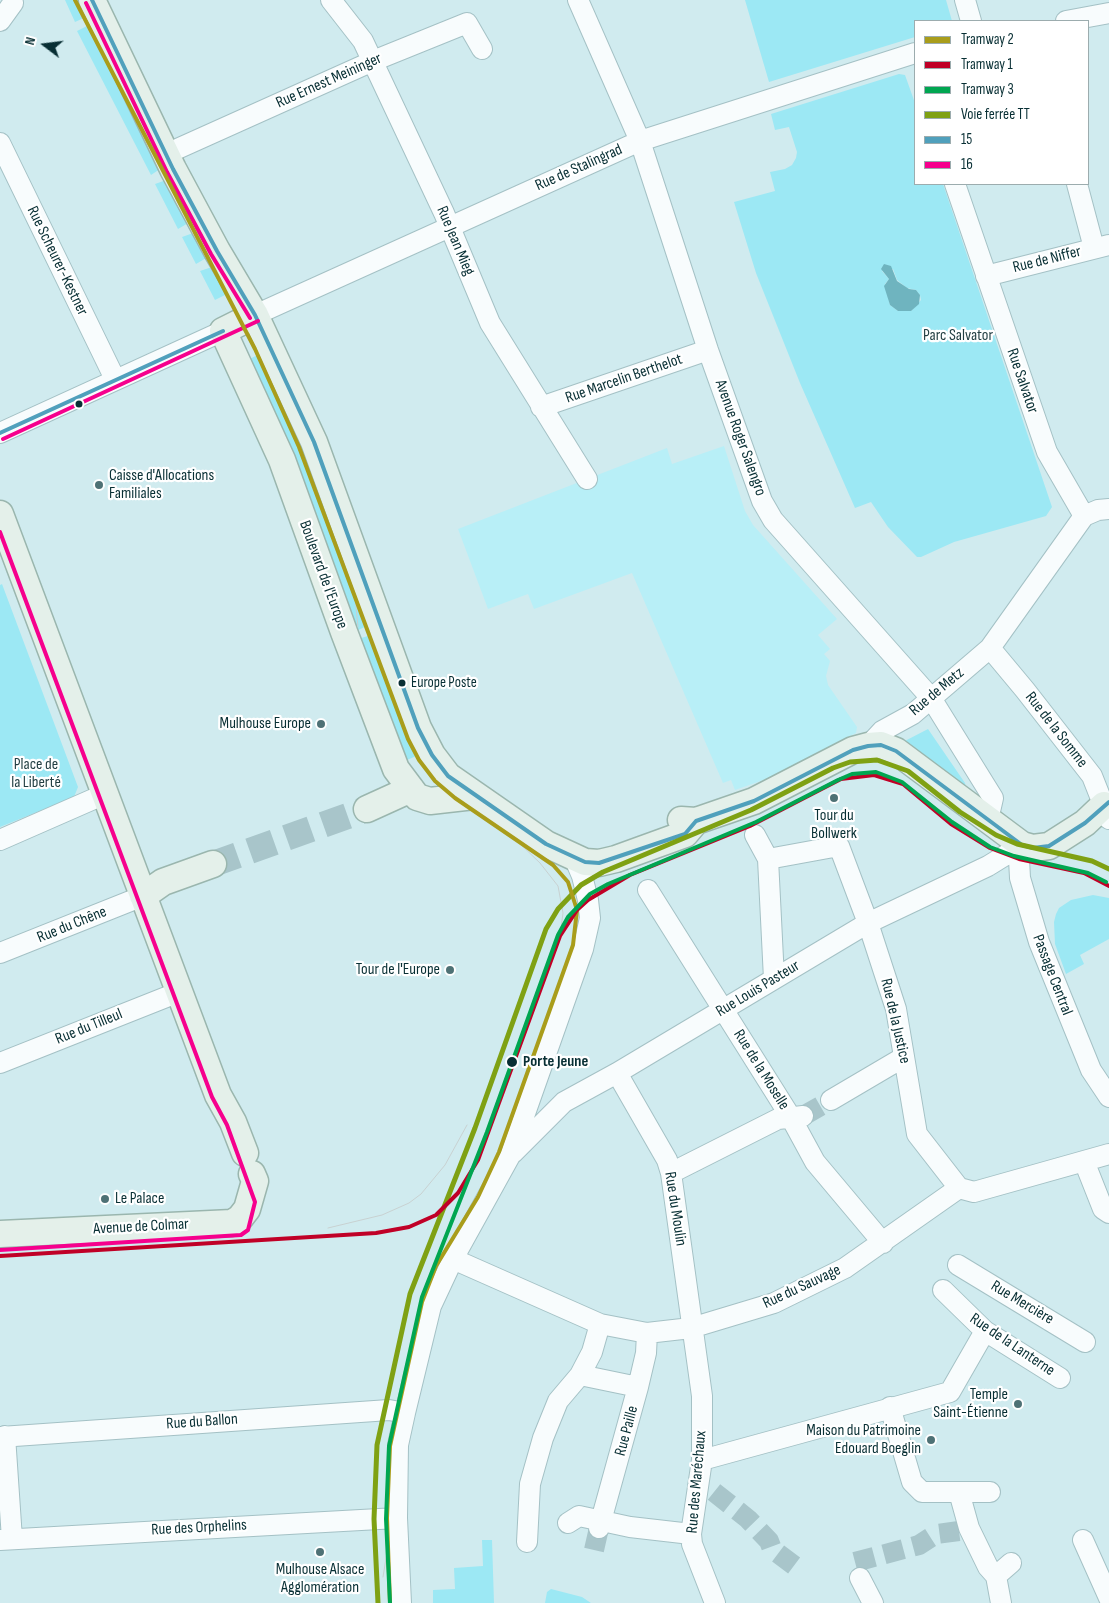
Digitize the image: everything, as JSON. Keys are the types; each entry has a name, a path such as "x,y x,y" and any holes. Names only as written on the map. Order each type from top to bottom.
{"main road":[{"path":"94,1 166,154 217,252 255,315 314,442 418,728 432,755 448,776 474,796 546,844 573,855"},
{"path":"222,331 255,315"},
{"name":"Boulevard de l'Europe","path":"222,331 282,460 396,769 416,797 430,801 474,796"},
{"path":"0,514 8,558 105,794 179,992"},
{"path":"868,746 881,746 896,751 1022,846"},
{"name":"Rue de Metz","path":"573,855 615,846 682,819 696,821 754,801 853,750 868,746"},
{"path":"367,809 411,789"},
{"name":"Rue Louis Pasteur","path":"1022,846 1107,809"},
{"path":"144,896 163,882 213,864"},
{"name":"Avenue de Colmar","path":"0,1234 232,1223 240,1218 247,1209 251,1170 233,1122 218,1094 179,992"}],"street":[{"name":"Rue Jean Mieg","path":"331,0 363,40 490,322 587,479"},
{"name":"Avenue Roger Salengro","path":"578,0 640,141 708,350 752,476 773,520 931,698 993,798 988,820"},
{"path":"965,0 971,20"},
{"path":"0,21 13,3"},
{"path":"1068,20 1096,9"},
{"name":"Rue Ernest Meininger","path":"166,154 373,61 467,23 482,49"},
{"name":"Rue de Stalingrad","path":"255,315 448,226 640,141 914,59"},
{"name":"Rue Scheurer-Kestner","path":"0,143 115,379"},
{"name":"Rue Salvator","path":"955,185 1047,452 1097,512"},
{"path":"1077,185 1102,246"},
{"name":"Rue de Niffer","path":"986,276 1102,246"},
{"path":"0,433 222,331"},
{"name":"Rue Marcelin Berthelot","path":"541,407 708,350"},
{"name":"Rue de Metz","path":"868,746 882,731 913,714 990,648 1097,512"},
{"name":"Rue de la Somme","path":"990,648 1092,776 1107,809"},
{"path":"0,840 105,794"},
{"path":"755,834 768,859 774,980"},
{"name":"Rue de la Justice","path":"768,859 839,846 868,923 896,1009 917,1134 959,1188"},
{"name":"Rue Louis Pasteur","path":"510,1156 564,1102 617,1073 868,923 988,866 1022,846"},
{"name":"Passage Central","path":"1022,846 1020,878 1039,942 1091,1070 1109,1097"},
{"path":"401,1603 397,1518 398,1445 404,1413 431,1306 453,1259 510,1156 583,948 590,918 586,889 573,855"},
{"name":"Rue de la Moselle","path":"648,890 723,1009 798,1117 815,1162 883,1243"},
{"name":"Rue du Chêne","path":"0,953 144,896"},
{"name":"Rue du Tilleul","path":"0,1063 179,992"},
{"path":"831,1100 904,1057"},
{"name":"Rue du Moulin","path":"617,1073 667,1160 671,1173 687,1284 691,1328"},
{"path":"671,1173 778,1119 798,1117"},
{"path":"959,1188 966,1192 974,1192 1109,1154"},
{"path":"1084,1161 1103,1209 1109,1213"},
{"name":"Rue du Sauvage","path":"453,1259 600,1324 647,1333 691,1328 774,1303 844,1268 883,1243 959,1188"},
{"name":"Rue Mercière","path":"958,1265 1085,1342"},
{"name":"Rue de la Lanterne","path":"943,1290 985,1331 1060,1378"},
{"path":"527,1542 530,1484 543,1438 558,1401 580,1375 592,1352 600,1324"},
{"name":"Rue des Maréchaux","path":"691,1328 702,1396 702,1460 707,1487 691,1534 692,1544 715,1603"},
{"path":"702,1460 950,1392 985,1331"},
{"name":"Rue Paille","path":"600,1524 638,1387 646,1353 647,1333"},
{"path":"580,1375 638,1387"},
{"path":"890,1407 912,1482 922,1492 990,1492"},
{"name":"Rue du Ballon","path":"2,1436 389,1410 404,1413"},
{"path":"2,1436 6,1539"},
{"path":"959,1492 964,1529 988,1567 996,1576 998,1602"},
{"path":"568,1523 579,1516 600,1524 691,1534"},
{"name":"Rue des Orphelins","path":"6,1539 397,1518"},
{"path":"1083,1540 1109,1598"},
{"path":"996,1576 1011,1563"},
{"path":"860,1578 873,1603"}],"shaded area":[{"path":"884,264 891,266 897,281 909,289 916,290 920,295 919,304 911,311 898,311 890,305 884,286 889,279 881,269"},
{"path":"724,446 745,511 753,525 837,619 818,635 830,649 824,654 830,661 826,676 828,685 857,727 856,733 775,776 735,790 731,780 723,783 632,573 534,609 528,594 488,609 458,529 667,448 672,464"}],"green space":[{"path":"65,0 78,0 86,17 75,22"},
{"path":"745,0 946,0 952,20 914,20 914,37 769,82"},
{"path":"95,22 163,167 151,175 77,31"},
{"name":"Parc Salvator","path":"899,74 905,75 914,100 914,185 943,185 1052,507 1046,516 954,542 921,557 917,557 888,527 871,502 855,508 800,383 756,273 734,202 775,191 770,172 785,169 792,165 796,158 797,152 789,127 775,130 771,114","holes":["893,269 897,280 907,288 916,290 921,300 911,311 898,311 890,305 885,284 889,279 882,271"]},
{"path":"169,179 190,222 178,229 155,184"},
{"path":"196,232 208,257 196,264 182,237"},
{"path":"215,268 231,292 215,300 200,271"},
{"path":"262,353 284,396 371,624 354,632 241,363"},
{"name":"Place de la Liberté","path":"2,584 78,787 74,797 0,827 0,585"},
{"path":"374,634 423,753 398,764 352,641"},
{"path":"928,729 965,783 966,788 901,743"},
{"path":"1093,895 1109,898 1109,939 1080,955 1084,964 1066,974 1055,944 1054,922 1056,914 1059,908 1071,900"},
{"path":"482,1540 492,1540 494,1603 433,1603 433,1590 455,1589 454,1568 483,1566"},
{"path":"551,1589 582,1597 591,1603 545,1603 547,1592"}],"tunnel":[{"path":"213,864 367,809"},
{"path":"803,1116 831,1100"},
{"path":"714,1492 748,1519 769,1541 772,1549 800,1570"},
{"path":"594,1550 599,1528"},
{"path":"855,1562 919,1545 936,1534 959,1531"}],"tram line":[{"name":"2","path":"75,0 255,349 299,447 408,739 419,760 435,781 455,798 553,865 568,882 577,910 573,945 499,1152 478,1197 436,1266 422,1302 390,1446 387,1518 390,1603"},
{"path":"355,597 358,627"},
{"name":"3","path":"390,1603 386,1519 389,1446 422,1297 487,1132 558,935 568,917 590,894 608,884 756,822 852,774 876,772 902,782 952,822 990,847 1014,856 1088,873 1106,882"},
{"name":"1","path":"0,1256 376,1233 409,1227 436,1215 458,1193 478,1160 560,936 577,910 588,900 630,875 750,826 841,779 874,775 903,784 951,824 990,848 1019,859 1084,873 1109,886"},
{"path":"513,837 540,863 558,886 563,913 560,936"},
{"path":"328,1228 382,1215 409,1203 421,1194 445,1165 467,1125"},
{"path":"0,1254 9,1255"},
{"path":"383,1577 388,1546"}],"rail line":[{"name":"TT","path":"378,1603 374,1519 377,1445 410,1294 475,1128 546,929 558,909 581,885 603,872 751,810 833,768 850,762 877,760 908,771 960,812 996,835 1017,844 1092,861 1109,869"}],"transit line":[{"name":"15","path":"92,0 173,169 217,251 255,315 314,442 418,728 432,755 448,776 546,844 585,862 599,863 685,834 696,821 754,801 853,750 868,746 881,745 896,751 1022,845 1033,848 1049,846 1085,823 1109,802"},
{"name":"16","path":"86,3 167,172 211,254 250,318"},
{"name":"16","path":"3,439 258,321"},
{"name":"15","path":"0,433 223,331"},
{"name":"16","path":"0,532 212,1097 227,1125 255,1202 248,1230 241,1235 0,1250"}],"place":[{"name":"Caisse d'Allocations Familiales","path":"99,485"},
{"name":"Europe Poste","path":"402,683"},
{"name":"Mulhouse Europe","path":"321,724"},
{"name":"Tour du Bollwerk","path":"834,798"},
{"name":"Tour de l'Europe","path":"450,970"},
{"name":"Porte Jeune","path":"512,1062"},
{"name":"Le Palace","path":"105,1199"},
{"name":"Temple Saint-Étienne","path":"1018,1404"},
{"name":"Maison du Patrimoine Edouard Boeglin","path":"931,1440"},
{"name":"Mulhouse Alsace Agglomération","path":"320,1552"}]}
